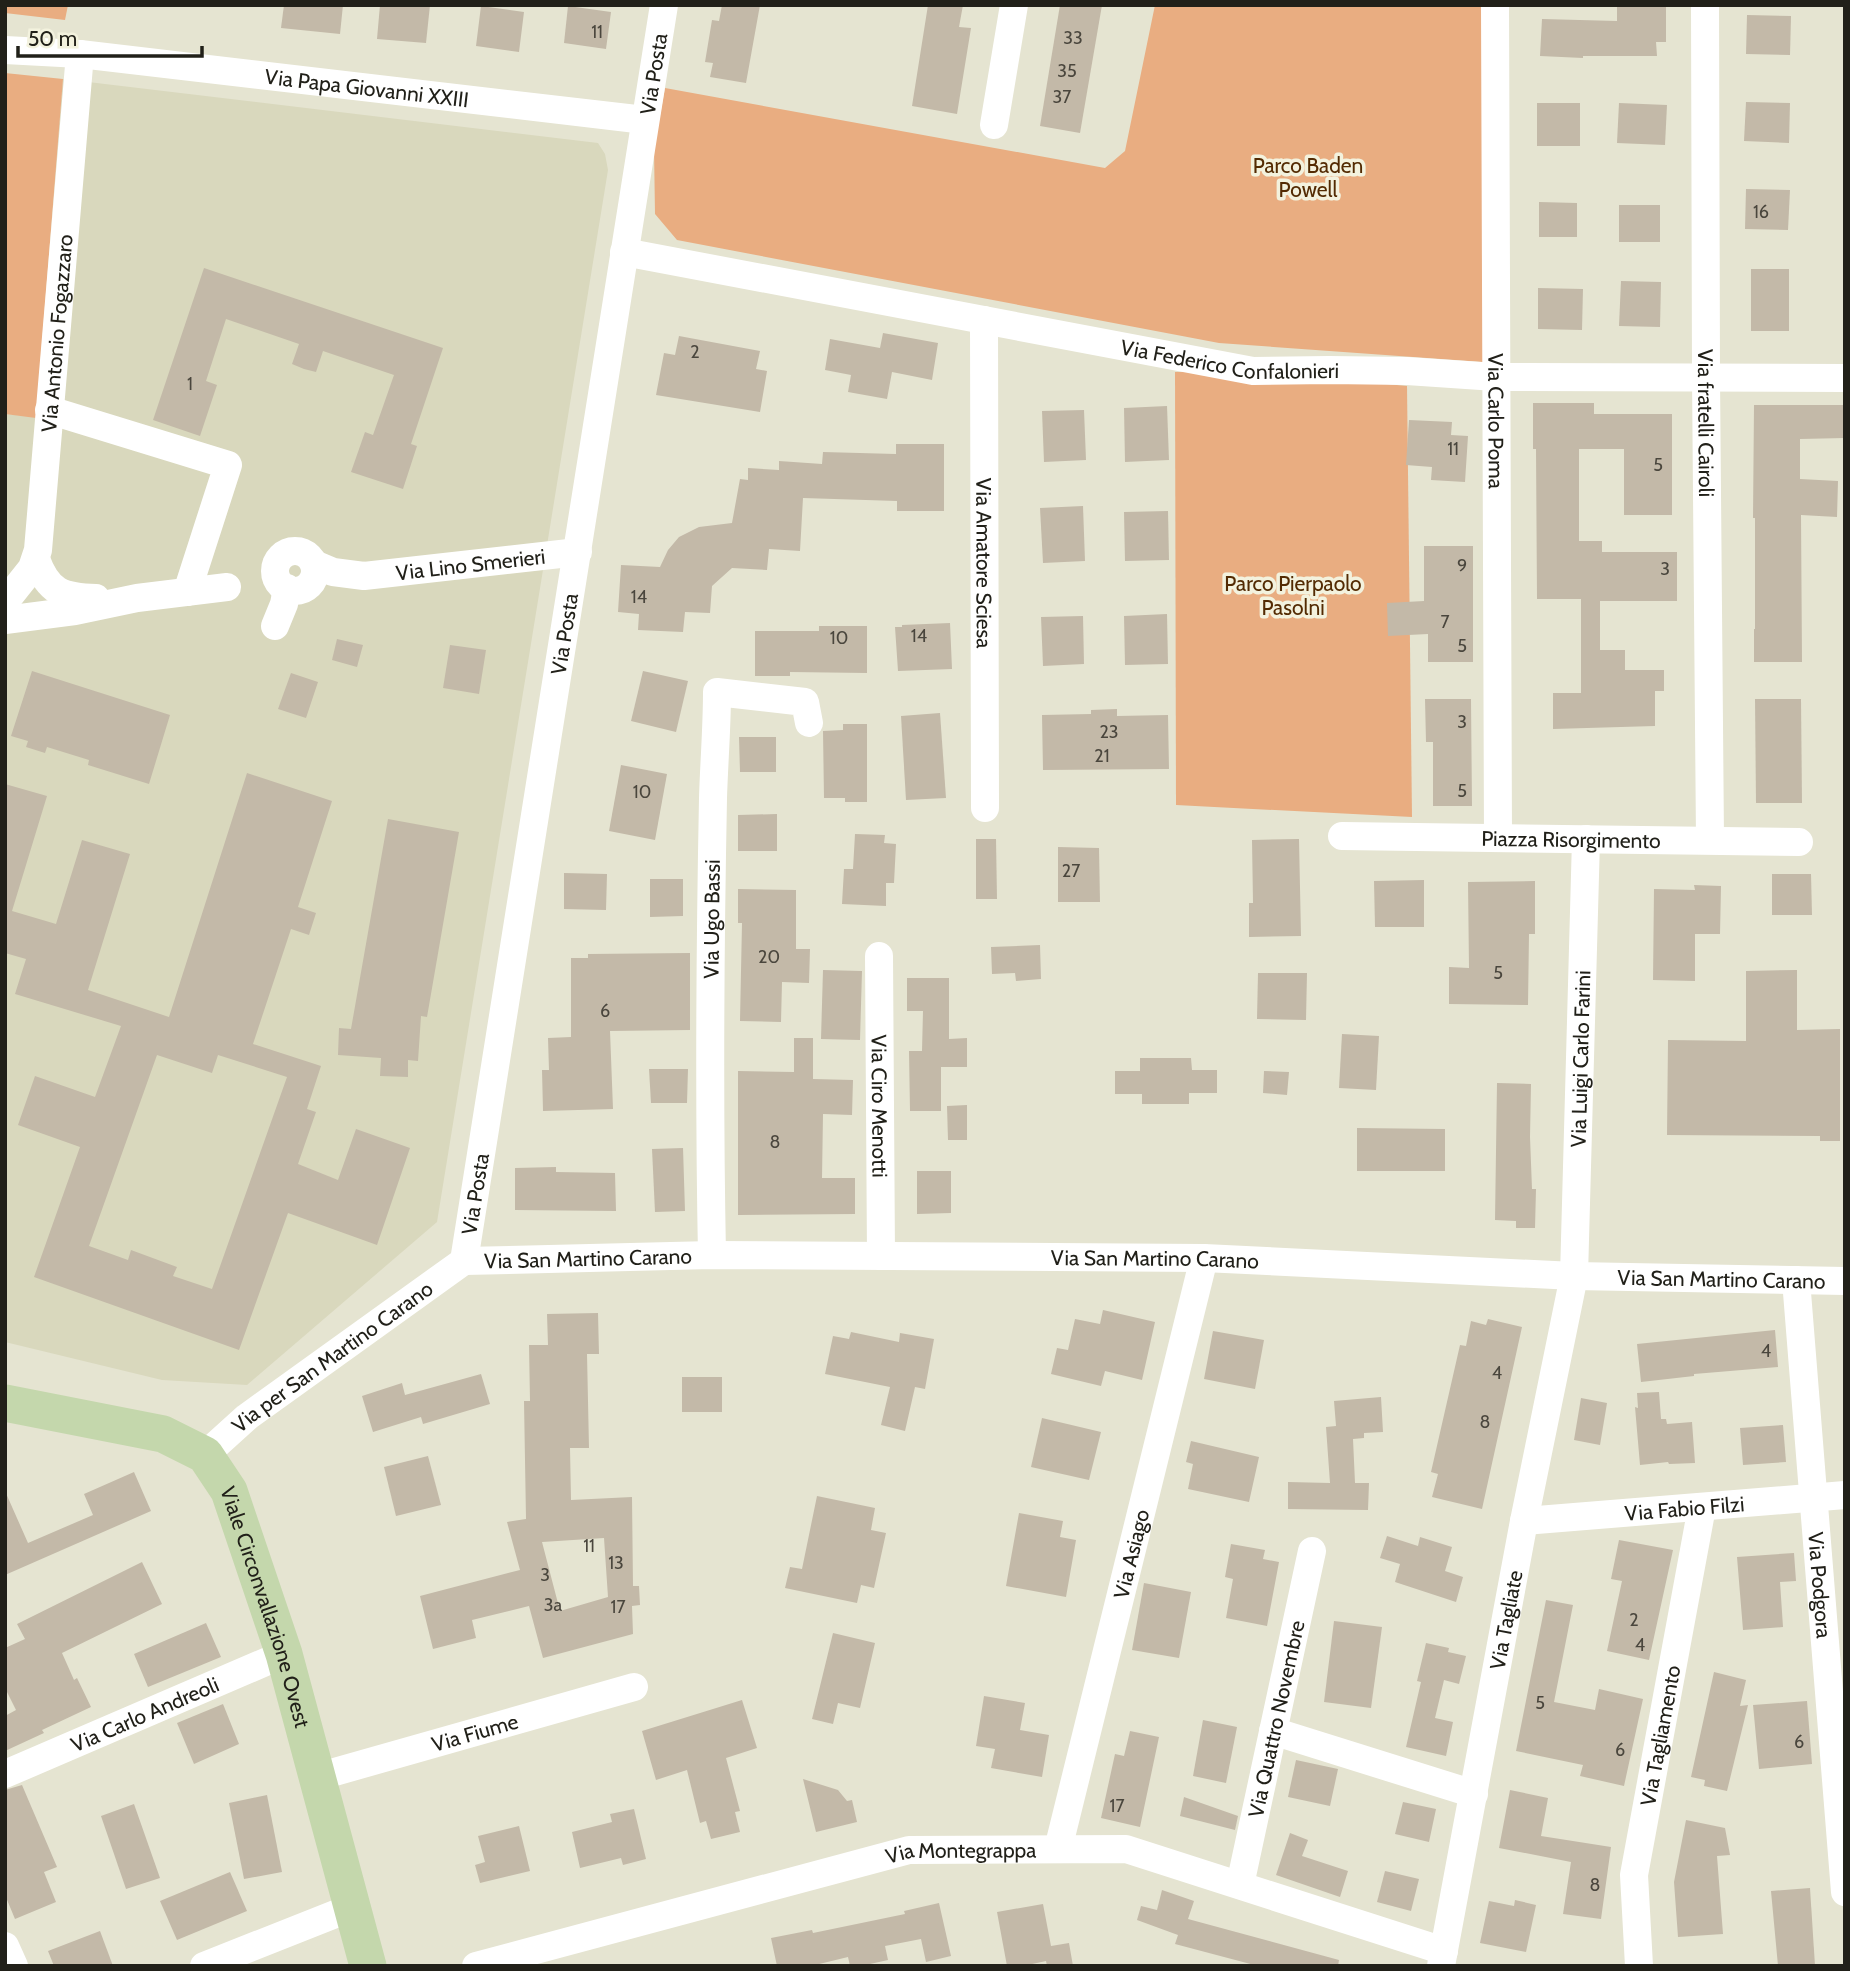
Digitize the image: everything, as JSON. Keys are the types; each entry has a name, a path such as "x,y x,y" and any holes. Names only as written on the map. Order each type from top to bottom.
{"main road":[{"name":"Viale Circonvallazione Ovest","path":"5,1403 163,1434 205,1455 229,1491 284,1654 368,1966"}],"street":[{"name":"Via Posta","path":"464,1261 664,5"},
{"path":"994,125 1014,5"},
{"name":"Via Carlo Poma","path":"1495,5 1498,838"},
{"name":"Via fratelli Cairoli","path":"1705,5 1710,840"},
{"name":"Via Papa Giovanni XXIII","path":"5,50 80,54 646,120"},
{"name":"Via Antonio Fogazzaro","path":"5,603 26,577 36,559 40,531 80,54"},
{"name":"Via Federico Confalonieri","path":"624,252 1253,372 1329,370 1407,371 1496,377 1845,378"},
{"name":"Via Amatore Sciesa","path":"984,320 985,808"},
{"path":"49,410 228,465 187,592"},
{"name":"Via Lino Smerieri","path":"275,625 284,604 302,580 354,581 364,576 578,552"},
{"path":"36,559 43,576 63,595 137,598"},
{"path":"5,620 75,611 137,598 228,587"},
{"name":"Via Ugo Bassi","path":"712,1255 711,958 717,692 804,702 809,723"},
{"name":"Piazza Risorgimento","path":"1342,836 1799,842"},
{"name":"Via Luigi Carlo Farini","path":"1574,1276 1586,839"},
{"name":"Via Ciro Menotti","path":"879,956 881,1256"},
{"name":"Via San Martino Carano","path":"464,1261 712,1255 1204,1258 1574,1276 1845,1281"},
{"name":"Via Asiago","path":"1058,1849 1204,1258"},
{"name":"Via per San Martino Carano","path":"205,1455 247,1417 464,1261"},
{"name":"Via Tagliate","path":"1442,1959 1524,1521 1574,1276"},
{"name":"Via Podgora","path":"1796,1280 1845,1892"},
{"name":"Via Fabio Filzi","path":"1524,1521 1845,1495"},
{"name":"Via Tagliamento","path":"1639,1966 1634,1875 1702,1507"},
{"name":"Via Quattro Novembre","path":"1240,1885 1312,1551"},
{"name":"Via Carlo Andreoli","path":"5,1774 284,1654"},
{"name":"Via Fiume","path":"317,1777 634,1688"},
{"path":"1273,1731 1474,1794"},
{"name":"Via Montegrappa","path":"477,1966 909,1850 1126,1849 1240,1885 1442,1959"},
{"path":"204,1966 353,1907"},
{"path":"5,1946 14,1966"}],"shaded area":[{"path":"63,79 598,143 605,154 608,170 437,1222 247,1385 162,1380 5,1342 5,414 36,417"}],"green space":[{"path":"5,5 68,5 65,20 5,13"},
{"name":"Parco Baden Powell","path":"1155,5 1483,5 1483,362 1219,343 677,240 655,214 654,149 665,88 1105,168 1125,151"},
{"path":"5,73 63,79 36,418 5,414"},
{"name":"Parco Pierpaolo Pasolni","path":"1253,371 1407,386 1412,817 1176,805 1175,372"}],"building":[{"path":"284,5 343,5 340,34 281,28"},
{"path":"380,5 430,5 426,43 377,39"},
{"path":"722,5 760,5 746,83 710,77 713,63 705,62 712,20 719,21"},
{"path":"928,5 963,5 959,27 971,28 957,114 912,106"},
{"path":"1060,5 1102,5 1080,133 1040,126"},
{"path":"1617,5 1666,5 1666,42 1656,42 1657,56 1540,56 1542,19 1617,21"},
{"path":"481,6 524,12 519,52 476,46"},
{"path":"568,6 611,12 606,49 564,43"},
{"path":"1747,15 1791,16 1790,55 1746,54"},
{"path":"1746,102 1790,103 1789,143 1744,141"},
{"path":"1537,103 1580,103 1580,146 1537,146"},
{"path":"1619,103 1667,105 1665,145 1617,143"},
{"path":"1746,189 1790,190 1788,230 1745,229"},
{"path":"1539,202 1577,203 1577,237 1539,237"},
{"path":"1619,205 1660,205 1660,242 1619,242"},
{"path":"204,268 443,348 411,444 417,446 403,489 351,472 365,432 373,435 394,375 323,351 316,372 304,369 292,364 299,344 226,319 206,381 217,385 200,436 153,420"},
{"path":"1751,269 1789,269 1789,331 1751,331"},
{"path":"1621,281 1661,282 1660,327 1619,326"},
{"path":"1538,288 1583,289 1582,330 1538,329"},
{"path":"883,333 938,343 932,380 892,372 887,399 848,392 851,375 825,370 830,339 880,348"},
{"path":"679,336 760,351 756,369 767,371 760,412 656,395 664,353 675,355"},
{"path":"1533,403 1594,403 1594,414 1672,414 1672,515 1624,515 1624,449 1579,449 1579,541 1602,541 1602,552 1677,552 1677,601 1600,601 1600,650 1625,650 1625,670 1664,670 1664,691 1655,691 1655,726 1553,729 1553,693 1581,693 1581,599 1537,599"},
{"path":"1754,405 1845,405 1845,438 1800,439 1800,479 1838,481 1837,517 1801,515 1802,662 1754,662"},
{"path":"1167,406 1169,460 1125,462 1124,408"},
{"path":"1084,410 1086,460 1044,462 1042,411"},
{"path":"1409,420 1452,422 1451,435 1468,436 1465,482 1431,480 1432,467 1406,465"},
{"path":"896,444 944,444 944,511 897,511 897,501 803,498 800,551 769,549 767,570 732,568 712,586 710,613 685,612 683,632 638,630 639,614 618,612 621,565 660,567 668,550 679,537 699,527 732,523 740,479 748,480 748,468 779,470 779,461 822,464 823,452 896,454"},
{"path":"1083,506 1085,561 1043,563 1040,508"},
{"path":"1168,511 1169,560 1125,561 1124,512"},
{"path":"1424,546 1473,546 1473,662 1428,662 1428,634 1388,636 1387,603 1424,601"},
{"path":"1167,614 1168,664 1125,665 1124,616"},
{"path":"1083,616 1084,664 1043,666 1041,617"},
{"path":"950,623 952,669 898,671 895,627"},
{"path":"819,626 867,626 867,673 790,672 790,676 755,676 755,631 819,631"},
{"path":"337,639 363,645 357,667 332,660"},
{"path":"450,645 486,650 479,694 443,688"},
{"path":"32,671 170,715 149,784 88,765 89,760 47,747 45,753 26,747 28,741 11,736"},
{"path":"643,671 688,681 676,732 631,721"},
{"path":"291,673 318,682 306,718 278,709"},
{"path":"1425,699 1471,699 1472,806 1433,806 1433,742 1426,742"},
{"path":"1755,699 1801,699 1802,803 1756,803"},
{"path":"1117,709 1117,716 1168,715 1169,769 1043,770 1042,715 1091,714 1091,710"},
{"path":"940,713 946,798 906,800 901,716"},
{"path":"843,724 867,724 867,802 824,798 823,731 843,730"},
{"path":"739,737 776,737 776,772 740,772"},
{"path":"621,765 667,774 655,840 609,831"},
{"path":"247,773 332,801 298,907 316,913 309,935 291,929 253,1044 321,1066 307,1109 316,1112 298,1164 338,1180 356,1129 410,1148 377,1245 288,1213 239,1350 34,1277 80,1147 18,1125 35,1076 95,1097 121,1026 15,994 26,959 5,953 5,784 47,796 12,911 56,924 82,840 130,854 88,990 169,1017","holes":["157,1055 212,1073 218,1055 287,1077 212,1289 173,1276 177,1267 131,1250 128,1260 89,1246"]},
{"path":"777,814 777,851 738,851 738,815"},
{"path":"388,819 459,832 427,1017 421,1016 418,1061 408,1060 408,1077 380,1076 381,1058 338,1055 339,1028 351,1029"},
{"path":"855,834 885,835 884,843 896,844 894,883 886,883 886,906 842,904 844,869 853,869"},
{"path":"976,839 996,839 997,899 976,899"},
{"path":"1299,839 1301,936 1249,937 1249,903 1253,903 1252,840"},
{"path":"1058,847 1099,848 1100,902 1058,902"},
{"path":"564,873 607,874 606,910 564,909"},
{"path":"1772,874 1811,874 1812,915 1772,915"},
{"path":"650,879 683,879 683,916 650,917"},
{"path":"1424,880 1424,927 1375,927 1374,881"},
{"path":"1535,881 1535,934 1529,934 1528,1005 1449,1004 1449,967 1469,968 1468,882"},
{"path":"1694,885 1721,886 1720,934 1695,934 1695,981 1653,980 1654,889 1695,890"},
{"path":"738,889 796,890 796,949 810,949 809,983 782,982 781,1022 740,1021 742,923 738,923"},
{"path":"1040,945 1041,979 1016,981 1015,973 992,974 991,947"},
{"path":"690,953 690,1030 610,1031 613,1109 543,1111 542,1070 549,1070 548,1038 571,1037 571,958 588,958 588,954"},
{"path":"823,970 862,971 860,1040 821,1039"},
{"path":"1797,970 1797,1030 1840,1029 1840,1141 1820,1141 1820,1136 1667,1135 1668,1040 1746,1041 1746,971"},
{"path":"1258,973 1307,973 1306,1020 1257,1019"},
{"path":"907,978 949,978 949,1039 967,1038 967,1067 941,1067 941,1111 910,1111 909,1051 922,1051 923,1011 907,1011"},
{"path":"1342,1034 1379,1036 1376,1090 1339,1088"},
{"path":"794,1038 813,1038 813,1079 853,1080 852,1115 823,1114 822,1178 855,1178 855,1214 738,1215 738,1071 794,1072"},
{"path":"1140,1058 1191,1058 1192,1070 1217,1070 1217,1093 1189,1093 1189,1104 1142,1104 1142,1094 1115,1094 1115,1071 1140,1071"},
{"path":"649,1069 688,1069 687,1103 651,1103"},
{"path":"1264,1071 1289,1072 1287,1095 1263,1093"},
{"path":"1497,1083 1531,1084 1530,1137 1532,1189 1536,1189 1535,1228 1516,1228 1516,1221 1495,1220"},
{"path":"967,1105 967,1140 948,1140 947,1106"},
{"path":"1357,1128 1445,1129 1445,1171 1357,1171"},
{"path":"683,1148 685,1211 655,1212 652,1149"},
{"path":"556,1167 556,1172 615,1173 616,1211 515,1210 515,1168"},
{"path":"917,1171 951,1171 951,1213 917,1214"},
{"path":"1103,1310 1155,1322 1142,1380 1105,1371 1101,1386 1051,1374 1057,1348 1068,1350 1075,1319 1100,1324"},
{"path":"598,1313 599,1354 587,1354 589,1448 570,1448 571,1500 632,1497 633,1586 639,1586 640,1605 632,1606 633,1634 543,1658 529,1606 472,1620 476,1638 433,1649 420,1596 520,1570 507,1522 526,1519 524,1401 530,1401 529,1345 548,1345 547,1314","holes":["604,1538 608,1597 560,1611 542,1542"]},
{"path":"1488,1319 1522,1327 1482,1509 1432,1497 1438,1474 1431,1472 1460,1345 1466,1346 1471,1321 1486,1325"},
{"path":"1775,1330 1778,1367 1694,1374 1641,1382 1637,1344"},
{"path":"1213,1331 1264,1340 1255,1389 1204,1379"},
{"path":"851,1332 899,1342 900,1333 934,1339 925,1389 915,1387 905,1431 881,1425 890,1387 825,1374 833,1336 849,1339"},
{"path":"481,1374 490,1404 423,1424 421,1417 373,1432 362,1396 402,1383 405,1395"},
{"path":"682,1377 722,1377 722,1412 682,1412"},
{"path":"1659,1392 1661,1419 1666,1419 1667,1424 1692,1422 1695,1463 1640,1465 1635,1407 1638,1408 1637,1393"},
{"path":"1381,1397 1383,1432 1364,1433 1364,1438 1353,1439 1355,1483 1369,1483 1368,1510 1288,1509 1288,1482 1330,1483 1326,1427 1336,1426 1334,1401"},
{"path":"1581,1398 1607,1403 1600,1445 1574,1440"},
{"path":"1042,1418 1101,1432 1089,1480 1031,1467"},
{"path":"1783,1425 1786,1462 1743,1465 1740,1428"},
{"path":"1191,1441 1259,1457 1249,1502 1188,1489 1193,1464 1186,1462"},
{"path":"428,1456 441,1505 396,1516 384,1467"},
{"path":"134,1472 151,1511 5,1575 5,1491 28,1543 93,1515 84,1494"},
{"path":"817,1496 875,1508 871,1530 886,1533 874,1588 861,1585 857,1603 785,1588 790,1567 802,1569"},
{"path":"1019,1513 1063,1521 1060,1537 1076,1540 1066,1597 1006,1586"},
{"path":"1387,1536 1418,1546 1420,1537 1452,1547 1445,1571 1463,1577 1456,1602 1395,1582 1400,1564 1380,1558"},
{"path":"1619,1540 1673,1550 1649,1660 1607,1651 1622,1581 1611,1579"},
{"path":"1231,1544 1265,1550 1263,1559 1279,1562 1267,1626 1226,1618 1233,1579 1225,1577"},
{"path":"1794,1553 1796,1581 1780,1582 1783,1627 1743,1630 1737,1557"},
{"path":"142,1562 162,1604 62,1653 74,1680 77,1678 91,1707 5,1751 5,1716 16,1710 5,1688 5,1648 25,1639 17,1624"},
{"path":"1144,1583 1191,1592 1179,1658 1132,1650"},
{"path":"1546,1600 1573,1605 1554,1702 1595,1710 1599,1689 1643,1699 1624,1786 1580,1776 1583,1765 1516,1751"},
{"path":"1334,1621 1382,1627 1371,1708 1324,1702"},
{"path":"206,1623 221,1657 148,1687 134,1654"},
{"path":"833,1633 875,1643 860,1708 838,1703 833,1724 812,1719"},
{"path":"1426,1643 1449,1648 1448,1652 1466,1656 1459,1684 1444,1680 1435,1718 1453,1722 1446,1756 1406,1747 1421,1682 1417,1681"},
{"path":"1714,1672 1746,1680 1740,1706 1748,1705 1727,1791 1704,1786 1705,1780 1691,1777"},
{"path":"984,1696 1025,1703 1020,1730 1049,1735 1042,1777 991,1768 995,1749 976,1746"},
{"path":"742,1700 757,1748 726,1758 740,1811 735,1812 740,1832 711,1839 706,1821 700,1823 687,1770 656,1780 642,1731"},
{"path":"1807,1701 1812,1764 1759,1769 1753,1705"},
{"path":"223,1704 239,1744 194,1764 177,1723"},
{"path":"1203,1720 1237,1727 1226,1783 1193,1776"},
{"path":"1130,1731 1159,1737 1140,1827 1101,1818 1115,1754 1124,1756"},
{"path":"1296,1760 1338,1769 1330,1806 1288,1797"},
{"path":"803,1779 838,1790 847,1801 852,1800 857,1822 816,1832"},
{"path":"22,1785 57,1867 44,1872 56,1902 15,1919 5,1895 5,1790"},
{"path":"1510,1790 1548,1798 1541,1836 1611,1847 1601,1919 1563,1914 1571,1862 1499,1848"},
{"path":"267,1795 282,1872 244,1879 229,1803"},
{"path":"1184,1797 1238,1816 1235,1830 1180,1816"},
{"path":"1403,1802 1436,1809 1429,1842 1395,1834"},
{"path":"134,1804 160,1878 126,1889 101,1816"},
{"path":"634,1809 646,1859 623,1865 621,1858 580,1868 572,1832 612,1822 610,1814"},
{"path":"1686,1820 1725,1828 1730,1855 1717,1856 1723,1934 1678,1937 1674,1882"},
{"path":"519,1826 530,1871 480,1883 475,1865 485,1862 478,1836"},
{"path":"1290,1833 1308,1840 1302,1856 1348,1871 1340,1897 1276,1875"},
{"path":"1385,1871 1419,1879 1411,1911 1377,1902"},
{"path":"230,1872 247,1911 177,1940 160,1901"},
{"path":"1810,1888 1815,1966 1778,1966 1771,1891"},
{"path":"1162,1890 1194,1901 1188,1919 1339,1960 1338,1966 1258,1966 1175,1944 1178,1935 1137,1920 1141,1906 1157,1910"},
{"path":"1515,1900 1536,1905 1526,1952 1480,1943 1489,1901 1514,1906"},
{"path":"939,1903 951,1956 926,1962 921,1939 885,1946 888,1960 861,1966 850,1966 848,1957 811,1966 777,1966 771,1938 812,1930 813,1933 905,1914 904,1911"},
{"path":"1043,1904 1051,1946 1069,1943 1073,1966 1047,1966 1046,1961 1007,1966 997,1912"},
{"path":"100,1931 113,1966 54,1966 48,1951"}]}
